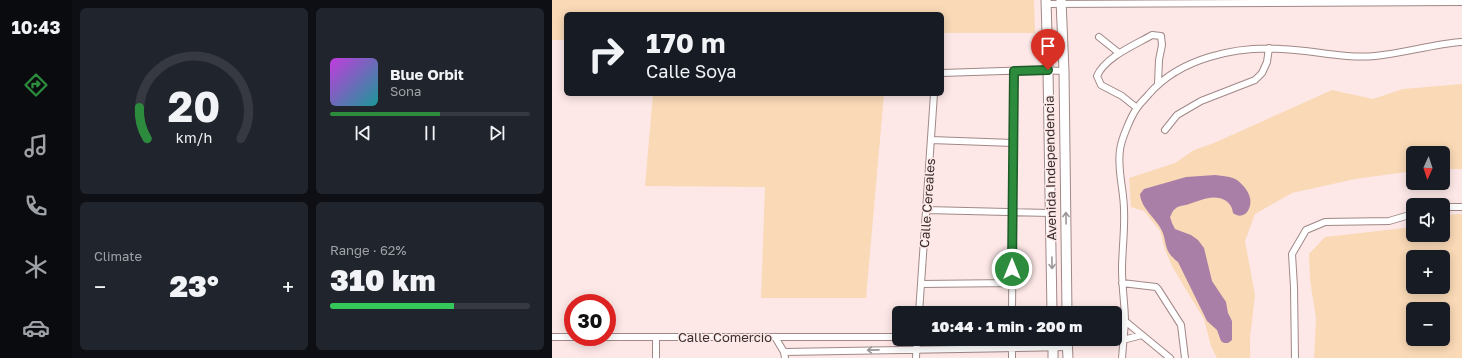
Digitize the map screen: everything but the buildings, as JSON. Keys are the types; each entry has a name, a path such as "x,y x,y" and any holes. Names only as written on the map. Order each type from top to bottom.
{"main road":[{"name":"Avenida Independencia","path":"1046,2 1052,306"},
{"name":"Avenida Independencia","path":"1061,2 1064,71 1067,306"},
{"path":"1053,346 1053,358"},
{"path":"1068,346 1068,358"}],"street":[{"path":"1046,2 1462,2"},
{"path":"1137,108 1122,96 1101,85 1097,76 1100,71 1119,53 1152,35 1161,36 1162,44 1159,60 1158,84"},
{"path":"1099,36 1119,53"},
{"path":"1122,358 1125,321 1122,283 1124,210 1119,168 1120,148 1129,122 1137,108 1158,84 1178,71 1198,62 1218,54 1240,50 1269,48 1353,56 1376,56 1440,44 1462,42"},
{"path":"1165,130 1177,115 1201,101 1254,80 1262,73 1267,62 1269,48"},
{"path":"944,73 1048,70 1064,71"},
{"path":"1012,306 1014,71"},
{"name":"Calle Cereales","path":"919,306 934,96"},
{"path":"931,140 1013,144"},
{"path":"1450,207 1462,207"},
{"path":"926,210 1051,213"},
{"path":"1295,358 1292,254 1306,230 1325,222 1389,221 1406,216"},
{"path":"921,284 1012,283"},
{"path":"1122,283 1156,287 1158,289 1181,325 1185,358"},
{"path":"1125,321 1170,358"},
{"path":"1123,340 1142,335"},
{"name":"Calle Comercio","path":"552,337 892,336"},
{"path":"656,337 656,358"},
{"path":"775,337 785,355"},
{"path":"916,358 917,346"},
{"name":"Calle Comercio","path":"785,355 917,349 1012,348 1028,346"},
{"path":"1012,348 1012,358"}],"shaded area":[{"path":"552,0 1034,0 1035,33 944,33 944,12 564,12 564,40 552,40"},
{"path":"1462,84 1462,169 1450,169 1450,146 1406,146 1406,172 1355,179 1292,193 1255,214 1245,241 1255,295 1250,338 1250,358 1217,358 1211,346 1204,319 1173,268 1165,250 1160,231 1144,211 1131,207 1129,178 1175,163 1194,150 1214,143 1332,90 1373,99 1403,89"},
{"path":"653,96 884,96 866,298 761,298 765,187 645,186"},
{"path":"1215,175 1235,179 1246,189 1249,195 1250,204 1245,214 1241,216 1233,213 1229,204 1221,199 1206,198 1178,207 1173,211 1170,217 1175,229 1191,235 1198,240 1204,248 1212,281 1226,302 1228,313 1232,321 1232,340 1228,343 1221,341 1217,330 1207,321 1178,262 1167,250 1161,229 1145,208 1140,194 1144,189 1186,177"},
{"path":"1462,214 1462,358 1314,358 1316,318 1310,280 1309,254 1325,237 1406,228 1406,242 1450,242 1450,215"}],"route":[{"path":"1012,269 1014,71 1048,70"}]}
